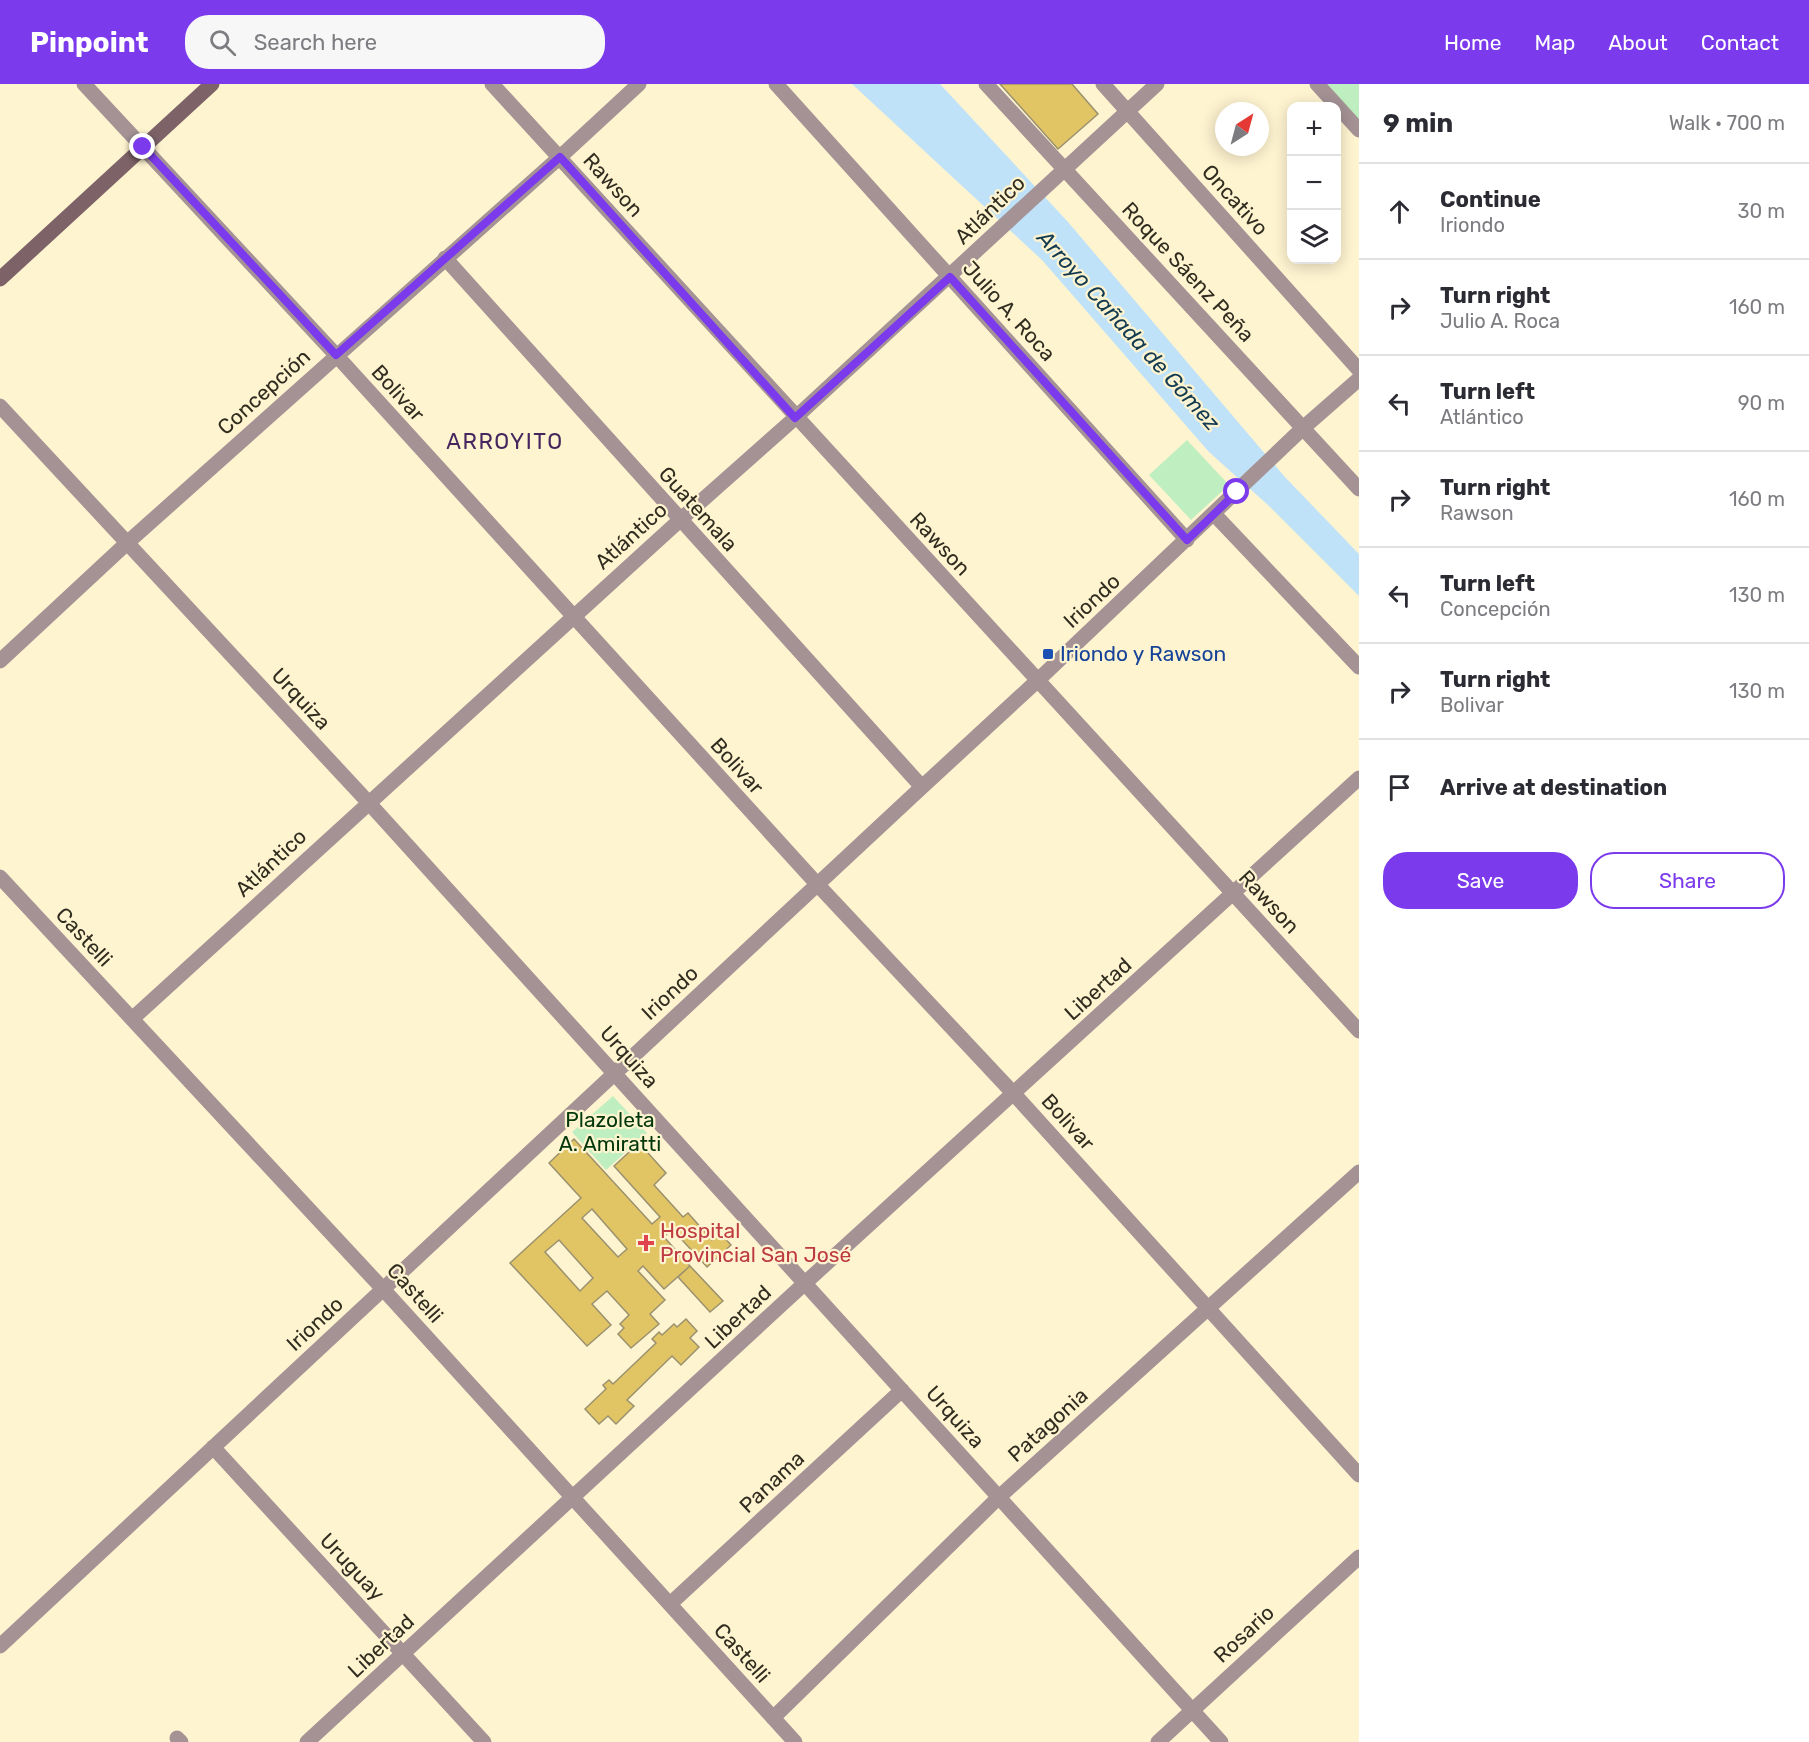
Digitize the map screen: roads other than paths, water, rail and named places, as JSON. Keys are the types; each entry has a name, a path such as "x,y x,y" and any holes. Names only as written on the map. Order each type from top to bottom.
{"main road":[{"path":"0,279 212,84"}],"street":[{"name":"Bolivar","path":"84,84 336,355 817,884 1014,1094 1359,1475"},
{"name":"Rawson","path":"492,84 795,418 1359,1031"},
{"name":"Concepción","path":"0,661 127,543 639,84"},
{"name":"Julio A. Roca","path":"776,84 1187,540"},
{"name":"Roque Sáenz Peña","path":"986,84 1058,174 1359,489"},
{"name":"Oncativo","path":"1103,84 1359,370"},
{"name":"Atlántico","path":"132,1019 573,616 950,277 1157,84"},
{"path":"1317,84 1359,130"},
{"name":"Guatemala","path":"445,258 921,786"},
{"path":"1303,428 1359,379"},
{"name":"Urquiza","path":"0,406 368,802 1221,1742"},
{"name":"Iriondo","path":"0,1646 921,786 1037,681 1303,428"},
{"path":"1214,514 1359,667"},
{"name":"Libertad","path":"307,1742 1359,778"},
{"name":"Castelli","path":"0,877 383,1289 795,1742"},
{"name":"Patagonia","path":"773,1718 999,1497 1359,1172"},
{"name":"Panama","path":"670,1604 902,1390"},
{"name":"Uruguay","path":"213,1447 484,1742"},
{"name":"Rosario","path":"1158,1742 1359,1557"}],"water":[{"name":"Arroyo Cañada de Gómez","path":"852,84 940,84 1068,222 1284,476 1359,554 1359,596 1269,506 1209,452 1042,260"}],"place":[{"name":"Iriondo y Rawson","path":"1048,654"},
{"name":"Hospital Provincial San José","path":"646,1243"}],"district":[{"name":"ARROYITO","path":"505,441"}],"park label":[{"name":"Plazoleta A. Amiratti","path":"610,1132"}]}
